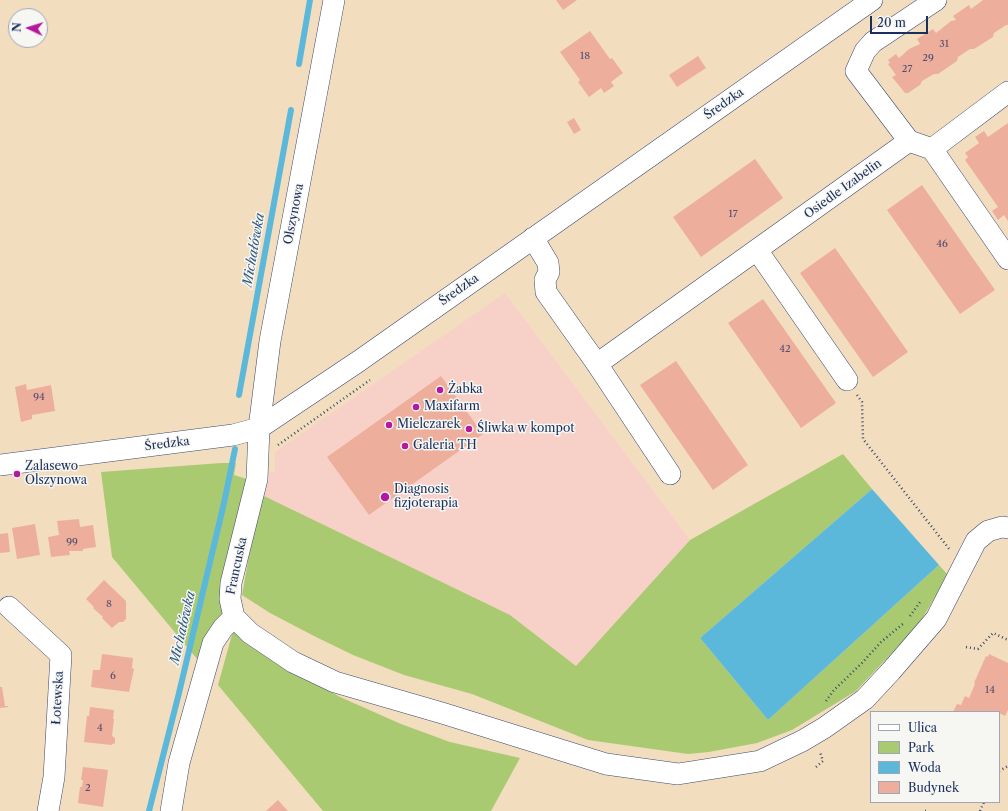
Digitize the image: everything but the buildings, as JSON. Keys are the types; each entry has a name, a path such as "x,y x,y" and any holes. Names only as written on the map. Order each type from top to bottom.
{"street":[{"name":"Olszynowa","path":"259,428 270,341 334,0"},
{"name":"Średzka","path":"0,465 233,435 259,428 359,362 872,0"},
{"path":"936,0 873,42 865,51 856,71 909,141 932,149 1008,259"},
{"path":"932,149 1008,92"},
{"name":"Osiedle Izabelin","path":"597,364 909,141"},
{"path":"533,238 548,263 549,272 545,280 546,292 597,364 670,474"},
{"path":"757,250 847,380"},
{"name":"Francuska","path":"234,617 230,599 231,583 257,479 259,428"},
{"path":"171,811 179,763 213,643 223,628 234,617 250,633 293,662 335,682 442,713 606,764 678,774 760,761 824,728 865,699 936,619 976,541 988,531 1002,527 1008,528"},
{"name":"Łotewska","path":"8,607 61,655 54,777 48,811"}],"path":[{"path":"847,380 862,402 863,440 951,552 955,545"},
{"path":"909,616 923,599"},
{"path":"824,703 834,690 862,663 880,642 905,622"},
{"path":"966,647 978,649 993,633 1008,640"}],"shaded area":[{"path":"505,293 690,540 576,666 510,615 260,494 266,472 275,472 275,452"}],"green space":[{"path":"843,454 872,489 700,638 768,720 939,565 948,575 919,624 856,691 792,730 757,743 709,752 688,754 588,740 472,694 404,675 353,655 270,613 242,595 260,494 510,615 576,666 690,540"},
{"path":"236,463 234,475 253,481 213,678 112,557 101,472"},
{"path":"233,631 254,647 340,697 401,724 450,742 520,758 491,811 323,811 218,685"}],"water":[{"path":"872,489 939,565 768,720 700,638"}],"waterway":[{"name":"Michałówka","path":"299,64 310,0"},
{"name":"Michałówka","path":"239,395 291,110"},
{"name":"Michałówka","path":"149,811 179,693 224,503 235,449"}],"place":[{"name":"Żabka","path":"440,390"},
{"name":"Maxifarm","path":"416,407"},
{"name":"Mielczarek","path":"389,425"},
{"name":"Śliwka w kompot","path":"469,429"},
{"name":"Galeria TH","path":"405,446"},
{"name":"Zalasewo Olszynowa","path":"17,474"},
{"name":"Diagnosis fizjoterapia","path":"385,497"}]}
